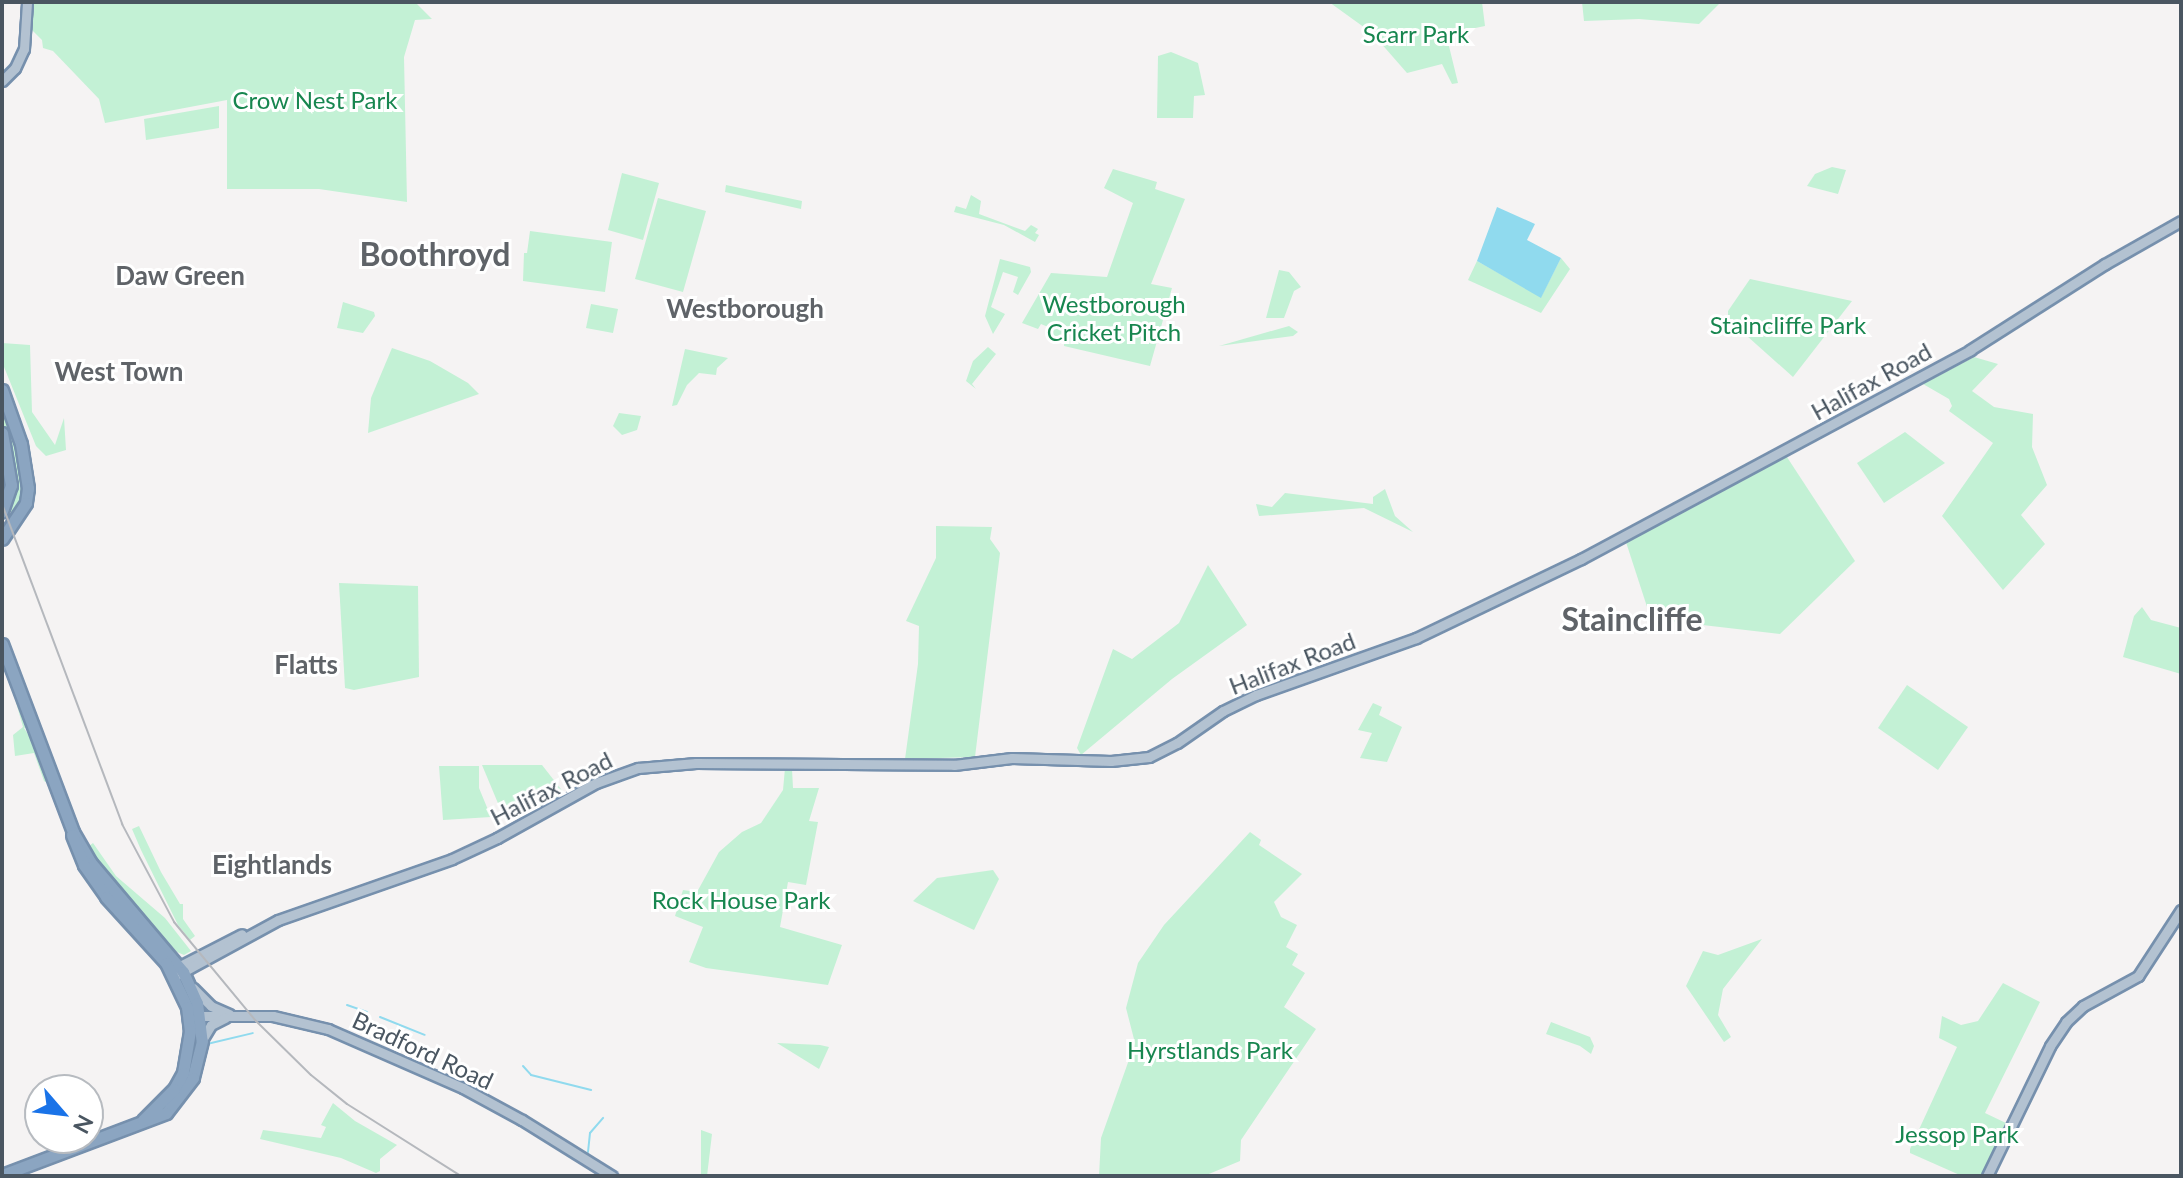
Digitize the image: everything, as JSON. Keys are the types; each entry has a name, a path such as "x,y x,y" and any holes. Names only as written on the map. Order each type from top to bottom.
{"highway":[{"path":"2,390 27,469 26,503 2,539"},
{"path":"2,511 11,485 4,438"},
{"path":"2,644 38,734 64,814 73,832 76,851 192,987 202,1041 198,1064 184,1094 166,1113 2,1175"},
{"path":"140,1123 174,1089 187,1059 196,1014 177,971"}],"main road":[{"path":"2,81 15,68 24,49 27,2"},
{"name":"Halifax Road","path":"177,971 232,938 333,898 452,859 497,838 596,783 638,768 696,763 954,765 1012,758 1111,761 1149,757 1177,743 1223,711 1256,695 1416,638 1581,559 1970,350 2105,264 2181,221"},
{"path":"1987,1176 2050,1046 2066,1022 2083,1006 2138,976 2181,910"},
{"path":"192,987 207,1003 230,1015"},
{"name":"Bradford Road","path":"196,1014 273,1016 296,1020 364,1044 501,1109 612,1176"},
{"path":"202,1041 211,1025 230,1015"}],"green space":[{"name":"Crow Nest Park","path":"34,2 420,2 417,4 432,19 415,20 404,57 407,202 319,189 227,189 227,100 105,123 99,99 53,51 43,48 42,40 32,30"},
{"name":"Scarr Park","path":"1329,2 1482,2 1485,26 1446,34 1458,83 1452,84 1442,64 1407,73 1372,33"},
{"path":"1582,2 1721,2 1699,24 1639,19 1584,21"},
{"path":"1171,52 1198,63 1205,95 1194,96 1193,118 1157,118 1158,56"},
{"path":"219,106 219,128 146,140 144,119"},
{"path":"1832,167 1846,170 1838,194 1807,186 1815,174"},
{"name":"Westborough Cricket Pitch","path":"1113,169 1157,182 1155,189 1185,199 1151,284 1172,288 1150,366 1064,346 1064,341 1051,337 1053,329 1041,324 1038,329 1022,323 1051,273 1107,277 1133,203 1104,188"},
{"path":"622,173 659,183 643,240 608,230"},
{"path":"726,185 802,201 801,209 725,192"},
{"path":"971,195 981,201 979,214 1025,231 1031,225 1038,229 1035,242 1004,225 954,212 956,206 966,209"},
{"path":"658,198 706,211 683,292 635,279"},
{"path":"530,231 612,242 605,292 523,281 524,253 527,253"},
{"path":"1561,258 1570,269 1541,313 1468,280 1477,261 1541,297"},
{"path":"1000,259 1030,267 1031,272 1018,295 1013,292 1018,277 1003,272 991,307 1005,314 993,334 985,316"},
{"path":"1279,270 1289,272 1301,287 1294,291 1284,318 1266,318"},
{"name":"Staincliffe Park","path":"1750,279 1852,301 1793,377 1728,319 1728,311"},
{"path":"343,302 374,312 375,316 363,333 337,328"},
{"path":"591,304 618,309 613,333 586,328"},
{"path":"1289,326 1298,332 1293,336 1219,346"},
{"path":"2,343 30,345 32,412 55,445 64,418 66,450 46,456 36,446 2,362"},
{"path":"988,347 996,354 972,384 976,389 966,381 973,361"},
{"path":"392,348 430,361 468,383 479,394 368,433 371,398"},
{"path":"685,349 728,358 717,368 716,375 699,373 687,385 677,405 672,406"},
{"path":"1974,357 1998,364 1972,391 1994,407 2033,414 2032,447 2047,485 2021,515 2045,544 2003,590 1942,516 1993,443 1949,411 1952,406 1949,399 1923,384"},
{"path":"2,405 21,460 24,482 23,501 15,514 8,511 15,487 15,467 2,423"},
{"path":"619,413 641,416 637,430 622,435 613,426"},
{"path":"1905,432 1945,463 1884,503 1857,463"},
{"path":"1783,451 1855,561 1780,634 1651,619 1624,536"},
{"path":"1385,489 1395,516 1413,532 1364,508 1259,516 1256,504 1272,507 1285,493 1373,504 1373,497"},
{"path":"936,526 992,527 990,539 1000,553 975,757 905,759 918,664 919,626 906,621 936,558"},
{"path":"1208,565 1247,625 1172,679 1081,755 1077,748 1113,649 1132,659 1179,623"},
{"path":"339,583 418,586 419,677 354,690 345,688"},
{"path":"2142,607 2151,620 2181,628 2181,674 2123,657 2134,616"},
{"path":"2,653 31,725 24,728 37,748 49,784 44,781 34,753 15,756 13,735 23,727"},
{"path":"1907,685 1968,727 1938,770 1878,728"},
{"path":"1373,703 1382,707 1379,715 1402,727 1387,762 1360,758 1372,733 1358,730"},
{"path":"482,765 542,765 564,793 516,819 505,820"},
{"path":"439,766 479,766 479,788 491,817 443,820"},
{"name":"Rock House Park","path":"785,768 792,769 793,788 819,788 809,821 818,822 806,885 788,882 780,927 842,945 828,985 706,968 689,962 703,927 675,916 683,890 697,892 719,852 742,832 761,823 783,790"},
{"path":"139,826 161,872 180,904 183,904 183,919 195,936 190,940 178,925 141,850 132,829"},
{"name":"Hyrstlands Park","path":"1250,832 1261,840 1259,845 1302,874 1274,902 1281,917 1297,925 1286,947 1298,954 1292,965 1305,973 1284,1007 1316,1029 1241,1140 1240,1161 1204,1176 1099,1176 1101,1138 1135,1043 1126,1008 1138,963 1164,925"},
{"path":"93,843 116,876 165,918 191,951 184,955 177,952 118,889 95,859 89,846"},
{"path":"993,870 999,879 974,930 913,901 937,878"},
{"path":"1762,939 1723,989 1718,1015 1731,1037 1724,1042 1686,986 1703,951 1718,955"},
{"name":"Jessop Park","path":"2003,983 2040,1002 1985,1113 2008,1124 1981,1176 1962,1176 1910,1153 1910,1149 1957,1047 1939,1038 1942,1016 1961,1025 1978,1021"},
{"path":"1551,1022 1590,1037 1594,1046 1591,1054 1580,1046 1546,1034"},
{"path":"777,1043 820,1045 829,1047 819,1069"},
{"path":"333,1103 355,1121 397,1145 380,1159 380,1171 376,1173 341,1158 260,1139 263,1130 321,1138 326,1127 321,1125"},
{"path":"701,1130 712,1134 707,1176 701,1176"}],"water":[{"path":"1497,207 1535,224 1527,240 1561,258 1541,298 1477,261"}],"waterway":[{"path":"347,1005 367,1012"},
{"path":"380,1017 425,1035"},
{"path":"207,1044 253,1033"},
{"path":"523,1066 531,1075 591,1090"},
{"path":"588,1152 590,1133 603,1118"}],"railway":[{"path":"2,504 122,824 174,922 256,1021 311,1075 347,1104 461,1176"}],"district":[{"name":"Boothroyd","path":"435,254"},
{"name":"Daw Green","path":"180,276"},
{"name":"Westborough","path":"745,309"},
{"name":"West Town","path":"119,372"},
{"name":"Staincliffe","path":"1632,619"},
{"name":"Flatts","path":"306,665"},
{"name":"Eightlands","path":"272,865"}]}
